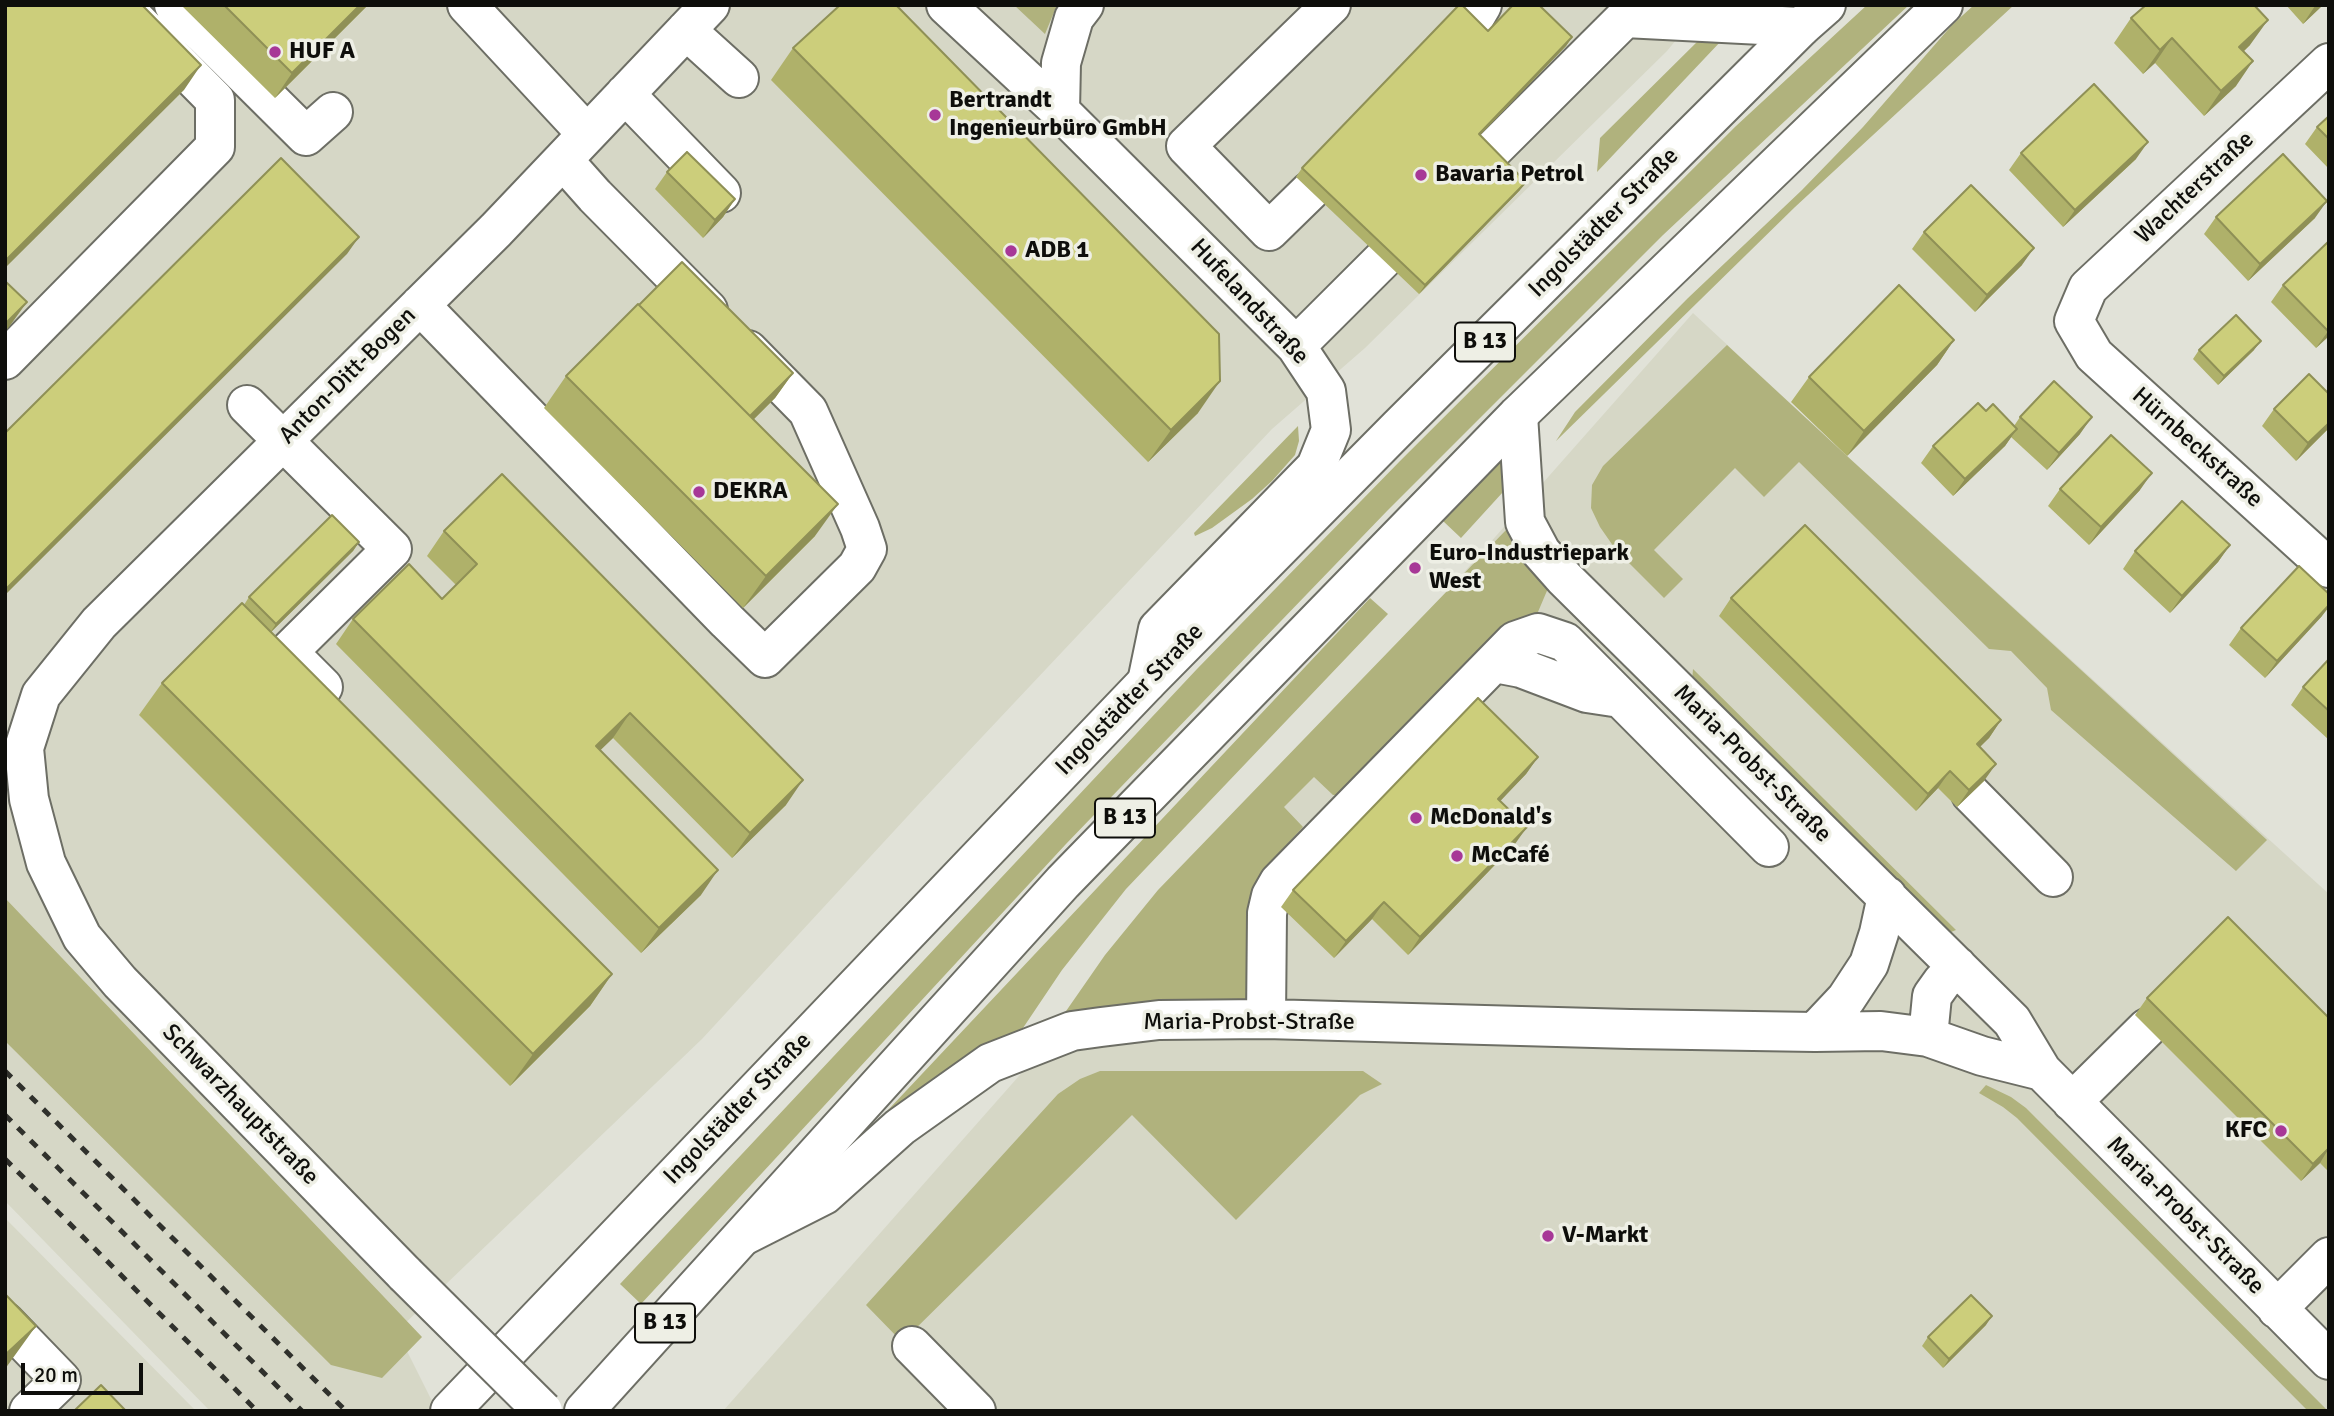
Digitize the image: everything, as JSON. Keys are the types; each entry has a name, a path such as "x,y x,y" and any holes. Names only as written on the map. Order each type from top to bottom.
{"street":[{"path":"5,360 215,147 215,100 121,5"},
{"path":"174,5 306,136 333,112"},
{"path":"420,305 765,658 857,567 867,549 808,411 595,196 575,147 467,5"},
{"name":"Hufelandstraße","path":"946,5 1060,111 1173,245 1296,346 1326,391 1331,430 1316,467 1158,629 1147,682"},
{"path":"1060,111 1061,63 1074,19 1084,5"},
{"path":"1310,191 1269,231 1186,146 1331,5"},
{"name":"B 13","path":"584,1411 1063,882 1518,415 1942,5"},
{"path":"1296,346 1631,12 1814,16"},
{"name":"Ingolstädter Straße","path":"450,1411 1147,682 1399,427 1814,16"},
{"path":"698,18 740,78"},
{"name":"Anton-Ditt-Bogen","path":"15,746 41,695 99,623 420,305 698,18"},
{"name":"Wachterstraße","path":"2074,321 2088,288 2329,63"},
{"path":"625,94 729,202"},
{"name":"Hürnbeckstraße","path":"2074,321 2094,355 2329,568"},
{"path":"247,405 392,549 288,652 346,710"},
{"name":"Maria-Probst-Straße","path":"1518,415 1525,522 1542,552 1564,578 2012,1021 2042,1072 2329,1360"},
{"path":"1266,1019 1267,913 1271,896 1279,882 1515,641 1538,633 1565,642 1769,847"},
{"name":"Schwarzhauptstraße","path":"15,746 46,863 82,937 120,982 543,1411"},
{"path":"1971,794 2053,877"},
{"path":"1815,1032 1846,999 1869,964 1879,933 1886,896"},
{"path":"1928,1037 1932,996 1957,966"},
{"name":"Maria-Probst-Straße","path":"746,1235 824,1195 900,1127 990,1062 1072,1031 1159,1020 1266,1019 1815,1032 1881,1031 1928,1037 1982,1056 2042,1072"},
{"path":"2072,1102 2147,1028"},
{"path":"2277,1309 2329,1257"},
{"path":"5,1322 61,1380 29,1411"},
{"path":"912,1346 976,1411"}],"shaded area":[{"path":"5,5 1705,5 1667,51 1365,348 1272,429 702,1039 397,1331 437,1411 210,1411 5,1201"},
{"path":"1693,313 2329,894 2329,1411 723,1411"},
{"path":"5,1218 196,1411 5,1411"}],"green space":[{"path":"1014,5 1057,5 1045,34"},
{"path":"1867,5 1909,5 1663,235 1387,511 1066,844 641,1304 620,1284 1197,669 1400,461 1736,126"},
{"path":"1974,5 2014,5 1795,207 1556,441 1575,412 1688,298 1802,190 1863,127 1952,25"},
{"path":"1702,37 1722,40 1597,172 1600,138"},
{"path":"1727,345 2267,840 2236,871 2051,710 2047,688 2011,651 1989,649 1799,462 1764,497 1735,468 1654,550 1683,579 1664,598 1616,550 1600,527 1591,508 1592,485 1603,466"},
{"path":"1298,426 1299,441 1295,455 1272,481 1212,528 1195,536 1194,533"},
{"path":"1503,458 1503,492 1461,538 1443,521"},
{"path":"1507,529 1529,565 1549,586 1535,619 1352,795 1333,795 1314,777 1284,807 1303,827 1267,866 1258,895 1256,999 1158,1001 1064,1014 1105,955 1158,890"},
{"path":"1370,598 1388,614 1126,889 1062,970 1023,1028 977,1051 873,1126"},
{"path":"1693,669 1956,930 1946,934 1692,682"},
{"path":"5,898 422,1337 382,1378 331,1365 5,1041"},
{"path":"1100,1071 1363,1071 1382,1084 1360,1095 1236,1220 1132,1115 902,1342 866,1305 1058,1094 1080,1079"},
{"path":"1986,1085 2026,1108 2328,1411 2308,1411 2017,1118 1979,1093"}],"building":[{"path":"5,5 142,5 201,65 5,261"},
{"path":"224,5 360,5 292,73"},
{"name":"ADB 1","path":"896,5 1219,334 1220,381 1171,430 793,48 839,6"},
{"path":"1459,5 1488,31 1513,5 1539,5 1572,37 1479,134 1526,182 1425,285 1302,168"},
{"path":"2146,5 2254,5 2268,20 2239,47 2253,61 2221,91 2172,38 2160,50 2131,18"},
{"path":"2094,84 2148,142 2075,210 2021,153"},
{"path":"2329,116 2329,139 2317,127"},
{"path":"687,152 735,199 715,220 667,172"},
{"path":"2283,154 2327,201 2260,264 2216,217"},
{"path":"281,158 359,237 6,589 5,433"},
{"path":"1971,185 2034,248 1987,295 1924,232"},
{"path":"2329,241 2329,330 2328,331 2283,285"},
{"path":"682,262 793,373 750,416 639,305"},
{"path":"5,281 27,302 5,324"},
{"path":"1899,285 1954,340 1864,431 1809,377"},
{"name":"DEKRA","path":"638,304 838,504 766,576 566,376"},
{"path":"2236,315 2261,341 2224,376 2199,350"},
{"path":"2309,374 2329,394 2329,423 2308,443 2274,409"},
{"path":"2054,381 2092,417 2059,453 2020,417"},
{"path":"1978,403 1986,411 1993,404 2017,429 1965,479 1933,446"},
{"path":"2111,435 2152,473 2101,527 2060,489"},
{"path":"502,474 803,780 750,833 630,713 596,746 718,870 659,928 353,619 409,564 442,599 477,564 444,531"},
{"path":"2182,501 2230,545 2182,596 2135,551"},
{"path":"332,515 359,542 276,624 249,597"},
{"path":"1805,525 2001,720 1977,744 1996,764 1969,790 1950,771 1928,794 1731,598"},
{"path":"2299,566 2329,594 2329,605 2277,661 2241,628"},
{"path":"242,603 612,974 533,1054 162,683"},
{"path":"2329,659 2329,711 2303,687"},
{"path":"1478,698 1538,757 1498,799 1527,827 1420,937 1384,902 1346,941 1293,890"},
{"path":"2228,917 2329,1018 2329,1148 2313,1164 2147,998"},
{"path":"5,1294 36,1326 5,1355"},
{"path":"1971,1295 1992,1316 1949,1359 1928,1337"},
{"path":"101,1385 126,1411 74,1411"}],"railway":[{"path":"5,1071 346,1411"},
{"path":"5,1115 302,1411"},
{"path":"5,1159 257,1411"}],"place":[{"name":"HUF A","path":"275,52"},
{"name":"Bertrandt Ingenieurbüro GmbH","path":"935,115"},
{"name":"Bavaria Petrol","path":"1421,175"},
{"name":"ADB 1","path":"1011,251"},
{"name":"DEKRA","path":"699,492"},
{"name":"Euro-Industriepark West","path":"1415,568"},
{"name":"McDonald's","path":"1416,818"},
{"name":"McCafé","path":"1457,856"},
{"name":"KFC","path":"2281,1131"},
{"name":"V-Markt","path":"1548,1236"}]}
